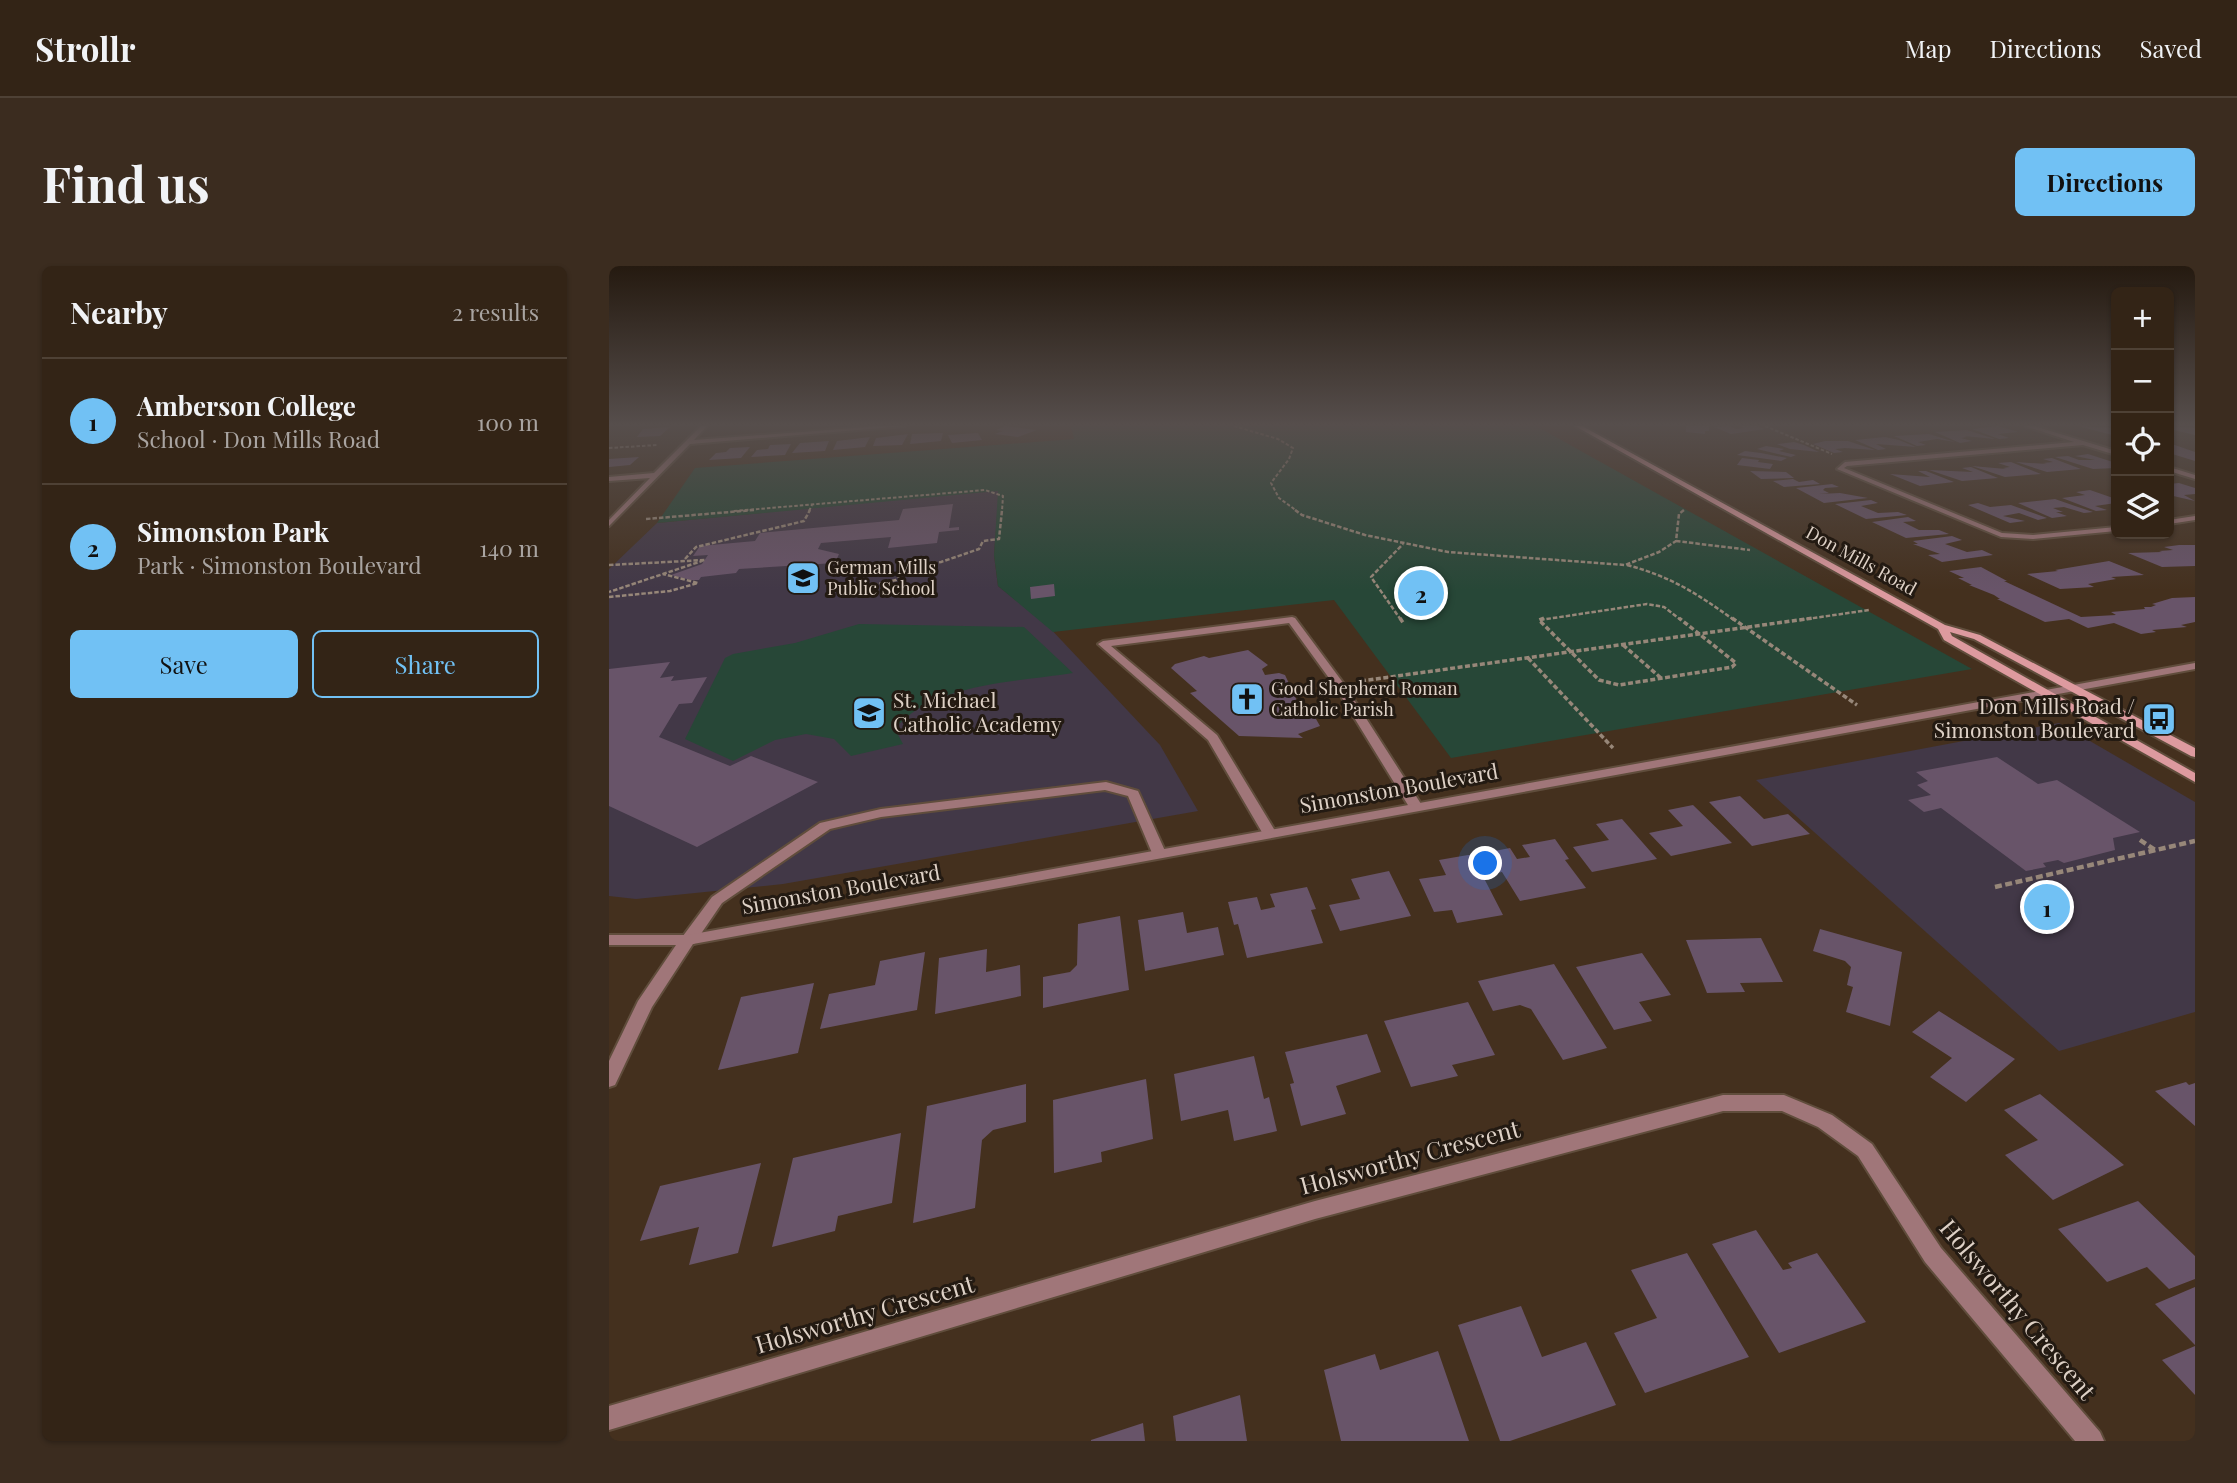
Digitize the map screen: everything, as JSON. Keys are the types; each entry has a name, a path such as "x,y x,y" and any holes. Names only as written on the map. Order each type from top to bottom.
{"main road":[{"name":"Don Mills Road","path":"1678,481 1942,626 1977,637 2195,753"},
{"name":"Don Mills Road","path":"1942,626 1948,638 2195,778"}],"street":[{"path":"609,524 652,481"},
{"path":"1870,481 1988,532 2032,537 2111,529"},
{"path":"2174,521 2195,518"},
{"path":"1271,834 1213,738 1103,644 1291,620 1339,684 1416,807"},
{"name":"Simonston Boulevard","path":"609,940 688,940 2195,666"},
{"path":"609,1080 644,1005 717,900 825,826 881,813 1106,786 1133,794 1159,853"},
{"name":"Holsworthy Crescent","path":"609,1418 1315,1210 1723,1103 1784,1103 1825,1121 1865,1150 1933,1255 2091,1441"}],"path":[{"path":"1272,481 1279,498 1302,515 1403,544 1448,552 1625,565 1661,574 1690,589 1857,705"},
{"path":"646,519 985,490 1003,496 999,539 983,541 979,549 941,562 920,564 897,580 873,584"},
{"path":"684,559 696,547 804,521 812,505"},
{"path":"1676,541 1679,514 1684,510"},
{"path":"1625,565 1659,552 1676,541 1750,550"},
{"path":"1403,544 1371,577 1403,624"},
{"path":"609,565 705,560 609,595"},
{"path":"609,595 670,591 698,583 662,574"},
{"path":"1647,604 1664,607 1699,634 1736,663 1732,667 1619,685 1607,683 1569,652 1539,621 1546,617 1647,604"},
{"path":"1339,684 1905,605"},
{"path":"1622,645 1661,678"},
{"path":"1527,658 1613,748"},
{"path":"2140,840 2155,850"},
{"path":"1995,887 2195,841"}],"shaded area":[{"name":"St. Michael Catholic Academy","path":"999,490 994,555 998,586 1047,625 1160,745 1198,811 783,884 636,899 609,896 609,569 657,523"},
{"path":"2059,723 2195,802 2195,1012 2059,1051 1756,780"}],"green space":[{"path":"686,481 1634,481 1972,669 1451,758 1334,600 1053,632 998,586 994,555 998,491 657,523"},
{"path":"859,624 1024,627 1073,673 953,693 911,714 895,729 903,744 851,756 834,739 806,734 775,740 733,761 685,739 725,658 733,654 795,643"}],"building":[{"path":"1773,481 1814,481 1820,484 1784,487"},
{"path":"1907,481 1954,482 1920,486"},
{"path":"1832,484 1839,487 1825,488 1823,490 1829,493 1819,494 1840,493 1868,498 1824,503 1796,488"},
{"path":"2174,484 2195,488 2195,494 2184,495 2195,501 2174,496"},
{"path":"2090,490 2111,497 2111,504 2095,506 2107,510 2096,511 2062,498 2085,495 2076,492"},
{"path":"2055,499 2093,512 2053,508 2067,516 2052,518 2018,503"},
{"path":"1871,500 1878,503 1861,506 1878,513 1898,512 1907,515 1866,519 1835,504"},
{"path":"1978,503 1990,507 2011,505 2047,518 2038,520 2019,513 2003,516 2025,521 2010,523 1968,505"},
{"path":"953,504 949,528 959,527 959,530 939,532 937,543 888,548 891,537 821,543 818,549 839,554 835,563 739,569 736,573 701,577 699,580 671,575 702,564 708,555 693,556 700,546 755,541 760,533 899,520 903,509"},
{"path":"1908,517 1916,521 1903,522 1919,530 1939,530 1949,534 1906,538 1872,522"},
{"path":"1952,536 1962,540 1945,544 1967,552 1982,550 1993,555 1942,562 1928,555 1940,554 1913,544 1918,544 1913,541"},
{"path":"2195,545 2195,566 2162,567 2128,553 2162,552 2159,551 2173,550 2164,547"},
{"path":"2109,561 2144,575 2111,577 2116,579 2088,584 2094,587 2060,589 2027,574 2058,571 2055,570"},
{"path":"1981,567 2007,581 2004,581 2081,617 2116,615 2111,612 2145,609 2144,607 2151,607 2156,605 2152,604 2172,598 2195,597 2195,622 2181,625 2187,627 2152,630 2156,632 2141,634 2114,623 2088,628 2069,619 2045,622 1969,585 1972,585 1949,571"},
{"path":"1054,584 1055,596 1031,599 1030,587"},
{"name":"Good Shepherd Roman Catholic Parish","path":"1248,650 1268,665 1262,669 1265,675 1285,675 1300,707 1308,705 1320,726 1298,734 1303,738 1239,736 1190,693 1197,691 1171,668 1175,664 1204,656 1209,658"},
{"path":"670,662 660,678 674,676 671,681 707,677 692,703 679,704 659,737 730,766 751,756 818,782 697,847 609,806 609,669"},
{"path":"1997,757 2038,784 2057,780 2140,832 2113,838 2115,850 2064,863 2058,860 2043,863 2046,867 2026,871 1941,808 1924,812 1908,800 1931,795 1917,785 1928,781 1916,772"},
{"path":"1740,796 1764,819 1788,814 1810,834 1752,846 1709,802"},
{"path":"1693,805 1732,843 1671,856 1649,833 1683,826 1668,810"},
{"path":"1622,819 1657,859 1592,872 1573,847 1609,840 1596,824"},
{"path":"1555,839 1569,859 1565,860 1586,888 1520,901 1502,872 1497,873 1484,853 1510,848 1517,859 1530,857 1522,845"},
{"path":"1472,855 1503,915 1457,923 1452,910 1434,912 1419,879 1446,875 1439,860"},
{"path":"1389,871 1411,916 1340,931 1329,905 1360,899 1351,879"},
{"path":"1307,887 1316,909 1311,910 1323,943 1247,958 1238,924 1234,925 1228,902 1257,897 1261,910 1275,907 1270,894"},
{"path":"1183,912 1187,933 1218,927 1224,955 1145,971 1138,920"},
{"path":"1120,916 1129,990 1043,1008 1043,977 1070,972 1077,965 1078,924"},
{"path":"1820,929 1902,952 1890,1026 1846,1012 1853,987 1847,985 1851,967 1845,961 1813,951"},
{"path":"1761,938 1783,982 1740,983 1745,992 1707,993 1686,940"},
{"path":"987,949 986,972 1020,965 1021,996 935,1014 939,958"},
{"path":"925,952 917,1010 820,1029 829,994 875,985 880,961"},
{"path":"1642,953 1671,995 1639,1002 1652,1021 1614,1030 1576,967"},
{"path":"1554,964 1607,1048 1563,1060 1531,1009 1520,1005 1493,1011 1478,981"},
{"path":"814,983 798,1053 718,1070 741,997"},
{"path":"1468,1002 1495,1055 1452,1065 1458,1076 1411,1087 1384,1021"},
{"path":"1939,1011 2015,1059 1966,1102 1930,1077 1952,1058 1912,1032"},
{"path":"1367,1034 1381,1072 1336,1086 1346,1114 1301,1126 1290,1084 1294,1083 1285,1052"},
{"path":"1254,1056 1264,1099 1269,1097 1277,1131 1234,1141 1228,1110 1181,1121 1174,1074"},
{"path":"1146,1079 1153,1139 1101,1152 1102,1162 1054,1173 1053,1100"},
{"path":"2186,1082 2189,1085 2195,1083 2195,1126 2155,1091"},
{"path":"1026,1084 1026,1122 993,1130 982,1140 975,1208 913,1223 927,1106"},
{"path":"2040,1094 2124,1165 2053,1200 2005,1155 2038,1140 2004,1110"},
{"path":"901,1133 892,1203 838,1216 835,1231 772,1247 793,1158"},
{"path":"761,1163 738,1253 689,1265 699,1227 640,1241 660,1186"},
{"path":"2138,1201 2195,1256 2195,1279 2169,1289 2147,1267 2107,1282 2058,1229"},
{"path":"1756,1230 1783,1270 1792,1268 1788,1263 1817,1253 1866,1322 1779,1353 1712,1244"},
{"path":"1687,1253 1749,1357 1645,1393 1614,1333 1657,1318 1631,1270"},
{"path":"2195,1287 2195,1345 2155,1304"},
{"path":"1521,1306 1542,1357 1586,1342 1616,1405 1510,1441 1500,1441 1458,1325"},
{"path":"2195,1346 2195,1395 2162,1360"},
{"path":"1438,1351 1469,1441 1341,1441 1324,1370 1375,1354 1380,1370"},
{"path":"1240,1395 1247,1441 1176,1441 1173,1416"},
{"path":"1143,1423 1145,1441 1091,1441 1091,1440"}],"place":[{"name":"German Mills Public School","path":"803,578"},
{"name":"Simonston Park","path":"1421,593"},
{"name":"Good Shepherd Roman Catholic Parish","path":"1247,699"},
{"name":"St. Michael Catholic Academy","path":"869,713"},
{"name":"Don Mills Road / Simonston Boulevard","path":"2159,719"},
{"name":"Amberson College","path":"2047,907"}]}
